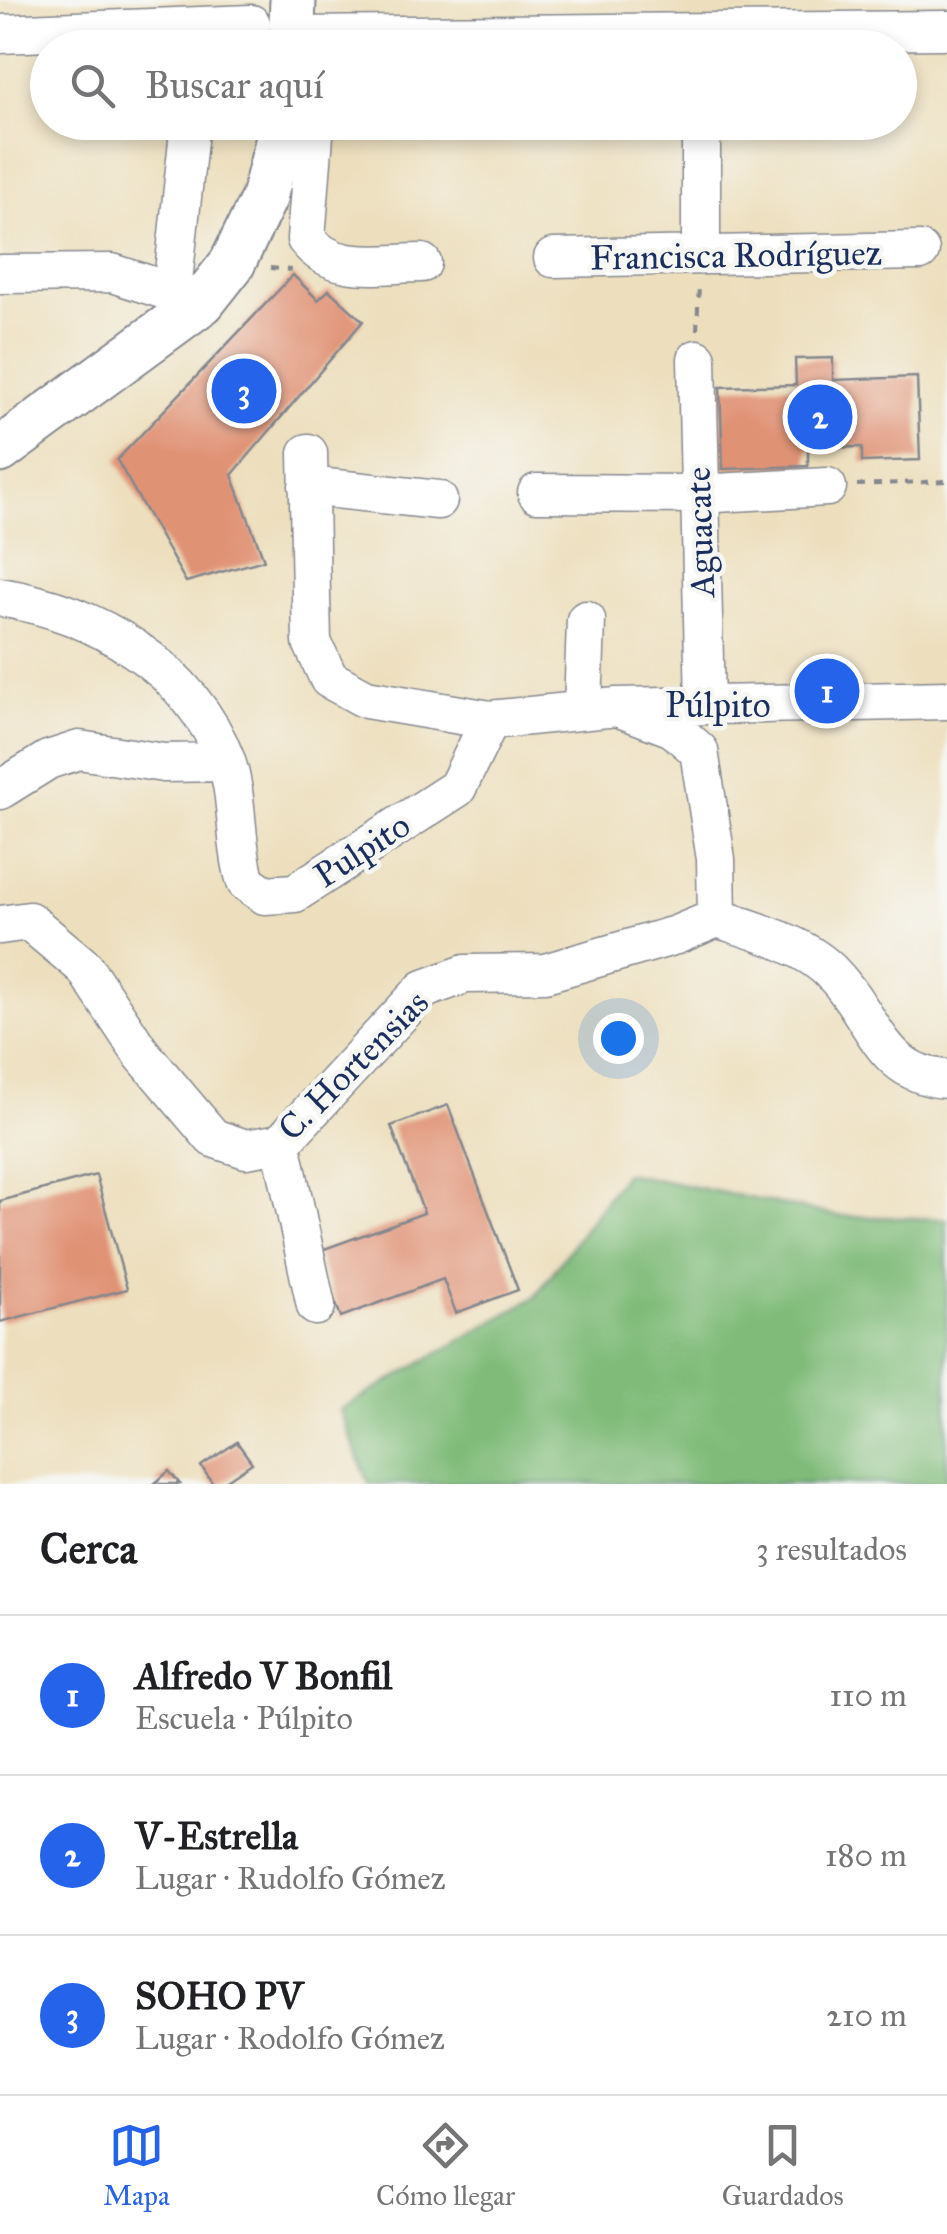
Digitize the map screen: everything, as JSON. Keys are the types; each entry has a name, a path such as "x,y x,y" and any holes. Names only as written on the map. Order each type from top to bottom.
{"main road":[{"path":"0,450 234,260 264,198 278,140"}],"street":[{"path":"455,30 947,30"},
{"path":"0,34 30,34"},
{"path":"0,274 112,274 187,297 190,140"},
{"path":"314,140 306,240 331,260 422,263"},
{"path":"700,255 701,140"},
{"name":"Francisca Rodríguez","path":"553,258 920,252"},
{"name":"Aguacate","path":"697,359 706,705"},
{"name":"Púlpito","path":"438,500 308,470 312,642 330,679 366,699 490,720 600,708 947,700"},
{"path":"537,493 698,494 827,487"},
{"name":"Pulpito","path":"0,597 42,604 93,622 133,646 192,705 226,762 246,882 264,895 295,893 457,788 490,720"},
{"path":"586,620 600,708 673,728 699,750 716,859 717,918 776,938 832,972 889,1056 926,1078 947,1079"},
{"path":"0,790 48,760 80,750 164,763 226,762"},
{"name":"C. Hortensias","path":"0,925 29,922 84,967 142,1053 213,1138 246,1149 281,1144 424,989 466,974 545,973 676,935 717,918"},
{"path":"281,1144 316,1306"}],"path":[{"path":"697,359 700,255"},
{"path":"234,260 282,270 310,269 331,260"},
{"path":"827,487 947,480"}],"green space":[{"path":"625,1173 838,1216 947,1219 947,1484 369,1484 340,1410 535,1297"}],"building":[{"path":"293,275 318,300 329,290 363,321 232,475 264,560 186,582 117,460"},
{"path":"833,358 833,380 917,377 920,460 862,462 862,447 808,448 808,466 723,469 720,387 796,385 795,359"},
{"path":"448,1105 518,1290 456,1313 443,1279 341,1317 316,1252 424,1213 391,1126"},
{"path":"96,1175 127,1289 0,1322 0,1201"},
{"path":"237,1442 252,1463 221,1484 213,1484 201,1466"},
{"path":"169,1471 180,1484 154,1484"}],"place":[{"name":"SOHO PV","path":"244,391"},
{"name":"V-Estrella","path":"820,417"},
{"name":"Alfredo V Bonfil","path":"827,691"}]}
